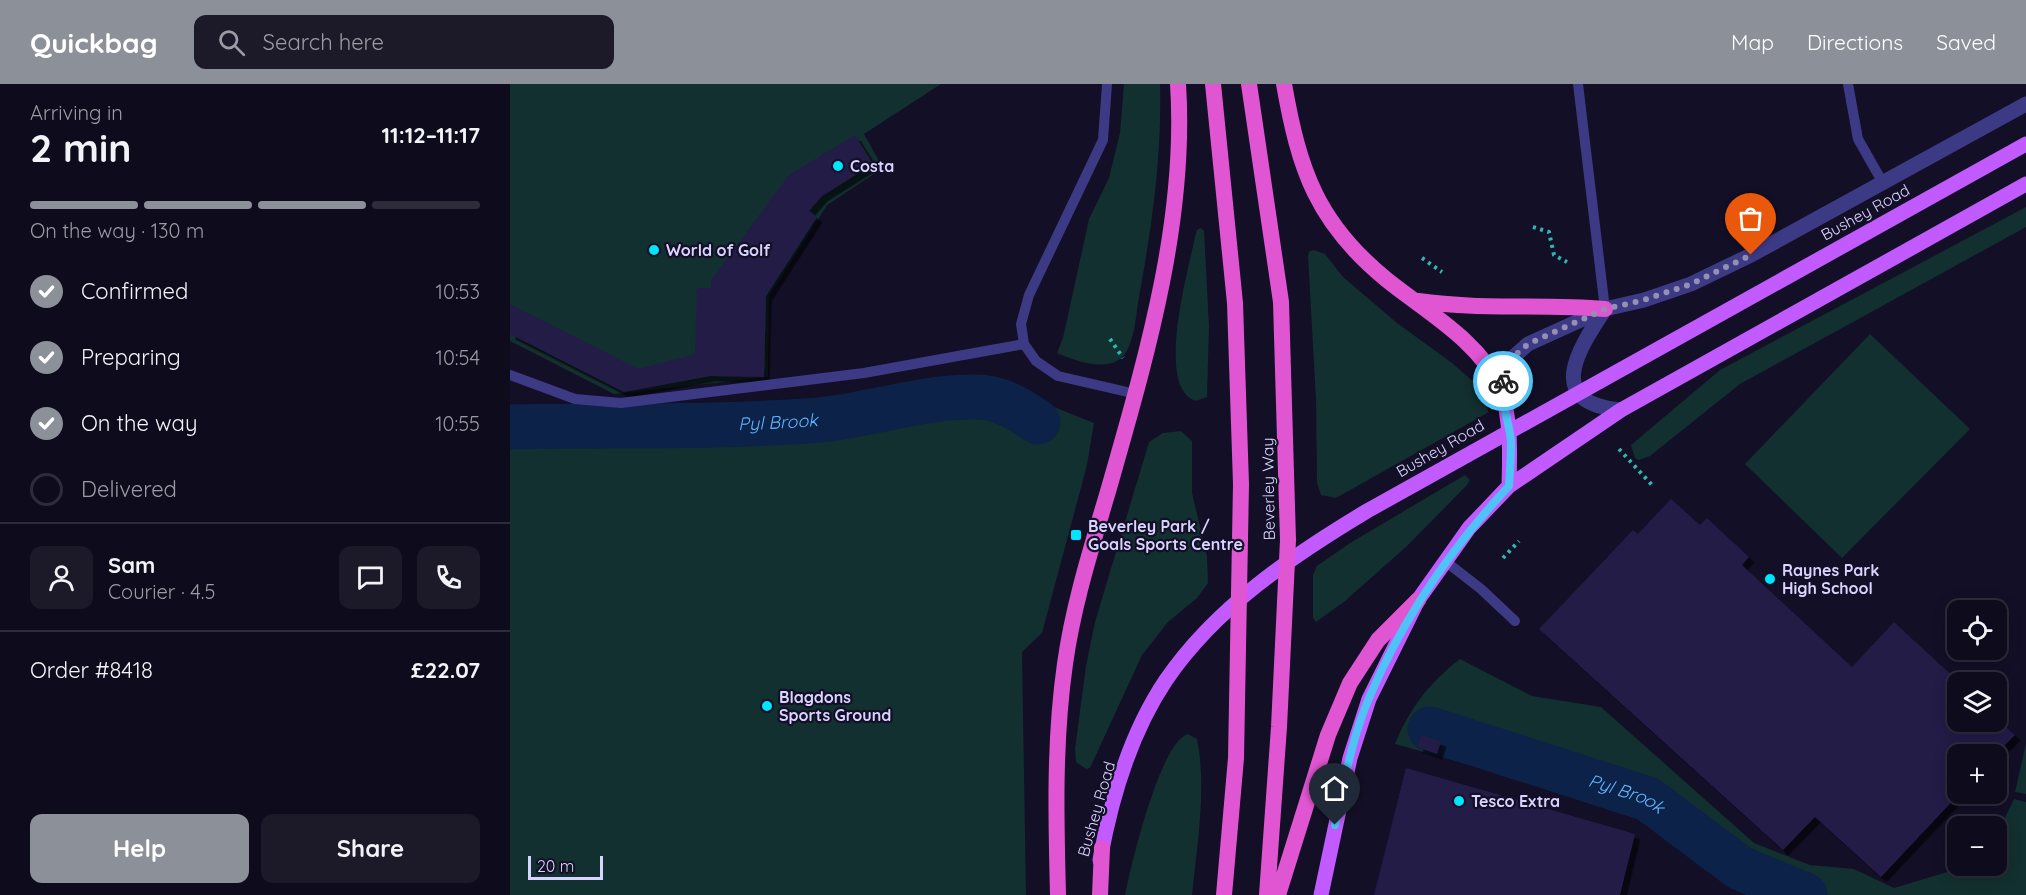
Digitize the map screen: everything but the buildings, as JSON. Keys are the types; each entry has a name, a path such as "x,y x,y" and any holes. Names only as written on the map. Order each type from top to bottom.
{"highway":[{"path":"1058,895 1058,744 1065,664 1085,570 1136,394 1158,304 1175,196 1180,117 1178,84"},
{"name":"Beverley Way","path":"1212,84 1235,303 1241,484 1236,758 1224,895"},
{"name":"Beverley Way","path":"1249,84 1281,302 1288,540 1280,727 1267,895"},
{"path":"1284,84 1306,177 1329,220 1346,241 1387,279 1418,301 1491,367 1501,388"},
{"path":"1418,301 1485,308 1558,306 1605,309"},
{"path":"1278,895 1328,735 1350,682 1378,640 1418,600"},
{"path":"1100,895 1102,848"}],"main road":[{"name":"Bushey Road","path":"1093,895 1102,848 1119,783 1144,719 1166,681 1192,648 1254,587 1309,546 1527,420 2026,144"},
{"path":"1321,895 1350,758 1365,709 1418,600 1469,528 1509,486 1621,410 2026,184"},
{"path":"1501,388 1508,411 1511,442 1509,486"}],"street":[{"name":"Bushey Road","path":"1501,388 1506,369 1517,352 1528,344 1605,309 1644,300 1691,284 1751,255 2026,104"},
{"path":"1605,309 1587,336 1575,363 1573,384 1585,401 1601,408 1621,410"}],"lane":[{"path":"1107,84 1102,140 1029,295 1021,324 1024,344 1036,361 1058,376 1136,394"},
{"path":"1578,84 1605,309"},
{"path":"1848,84 1858,139 1883,183"},
{"path":"510,375 575,399 621,403 864,373 1024,344"},
{"path":"1445,561 1481,589 1515,621"}],"path":[{"path":"1533,226 1550,232 1554,255 1567,262"},
{"path":"1422,258 1442,272"},
{"path":"1110,339 1125,362"},
{"path":"1619,448 1652,484"},
{"path":"1503,558 1519,541"}],"green space":[{"name":"World of Golf","path":"510,84 941,84 864,134 883,168 827,205 769,296 768,377 614,394 510,341"},
{"path":"1124,84 1160,84 1155,191 1131,341 1125,354 1119,360 1102,365 1082,362 1057,353 1063,338 1089,219 1109,178 1120,133"},
{"path":"2026,207 2026,227 1740,384 1650,456 1639,460 1635,458 1631,445 1720,370"},
{"path":"1201,228 1204,231 1209,326 1207,397 1196,401 1184,391 1177,374 1176,352 1177,326 1187,274 1197,230"},
{"path":"1314,250 1325,254 1343,277 1397,323 1452,363 1475,383 1489,412 1336,498 1321,495 1317,483 1316,400 1308,255"},
{"path":"1870,334 1970,429 1842,558 1745,464"},
{"name":"Blagdons Sports Ground","path":"992,382 1094,423 1087,465 1042,633 1022,652 1026,895 510,895 510,422 565,426 720,421"},
{"path":"1181,431 1192,441 1192,493 1207,556 1208,583 1197,598 1168,622 1142,655 1090,768 1086,769 1076,762 1075,749 1086,666 1095,622 1149,442 1163,433"},
{"path":"1465,475 1470,480 1467,485 1407,546 1345,601 1316,622 1313,618 1313,575 1317,566 1350,543"},
{"path":"1460,659 1532,696 1601,707 1754,843 1810,865 1854,869 1894,888 1947,872 1947,876 2007,876 2006,816 2014,799 2026,802 2026,895 1762,895 1645,814 1395,744 1414,708 1439,677"},
{"path":"1188,734 1197,739 1201,777 1200,817 1192,895 1125,895 1140,833 1157,781 1167,758 1178,742"},
{"path":"2026,743 2026,794 2015,792"}],"waterway":[{"name":"Pyl Brook","path":"510,427 780,423 839,418 956,397 1001,401 1038,422"},
{"name":"Pyl Brook","path":"1430,729 1648,799 1740,868 1805,895"}],"way so far":[{"path":"1503,381 1511,359 1528,344 1605,309 1644,300 1691,284 1751,255"}],"place":[{"name":"Costa","path":"838,166"},
{"name":"World of Golf","path":"654,250"},
{"name":"Beverley Park / Goals Sports Centre","path":"1076,535"},
{"name":"Raynes Park High School","path":"1770,579"},
{"name":"Blagdons Sports Ground","path":"767,706"},
{"name":"Tesco Extra","path":"1459,801"}],"route":[{"path":"1335,825 1350,758 1369,699 1392,650 1418,600 1445,561 1469,528 1509,486 1511,442 1508,411 1501,388 1503,381"}]}
